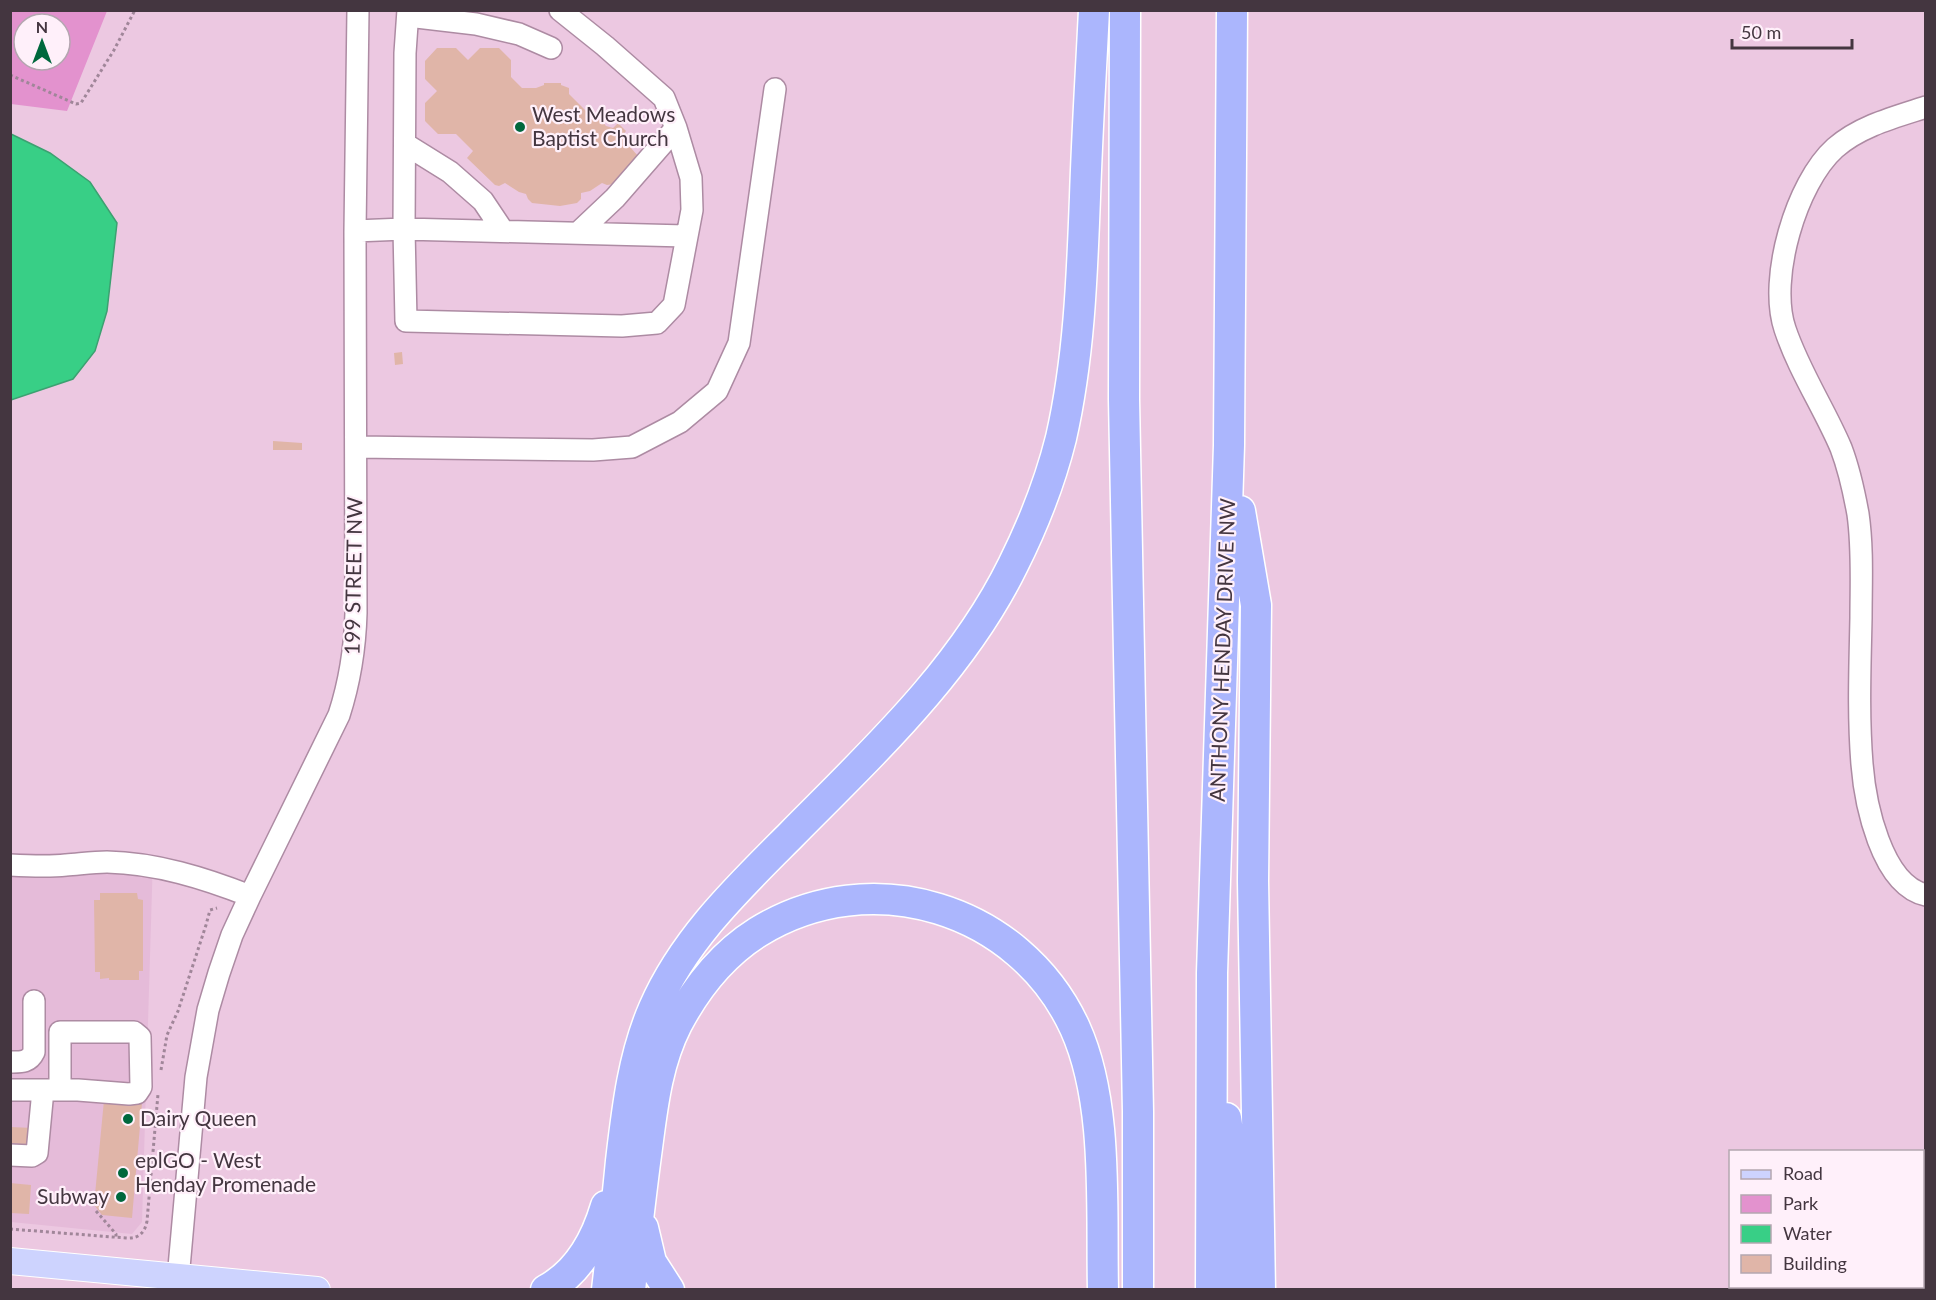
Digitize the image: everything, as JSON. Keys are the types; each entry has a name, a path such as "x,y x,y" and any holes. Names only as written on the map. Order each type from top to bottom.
{"highway":[{"path":"607,1290 632,1083 647,1023 662,991 684,954 711,918 745,880 873,752 945,671 968,640 1000,589 1036,514 1060,440 1075,355 1081,292 1094,10"},
{"path":"1125,10 1124,399 1138,1077 1138,1290"},
{"name":"ANTHONY HENDAY DRIVE NW","path":"1211,1290 1212,1024 1229,445 1232,10"},
{"path":"1229,445 1256,604 1253,881 1260,1290"},
{"path":"630,1290 653,1102 667,1047 684,1010 707,977 722,961 758,932 803,910 845,901 871,899 899,900 927,905 974,921 996,934 1017,951 1052,987 1076,1029 1096,1107 1100,1159 1103,1290"},
{"path":"1212,1024 1234,1170 1236,1290"},
{"path":"546,1290 568,1274 591,1243 602,1220 623,1149"},
{"path":"640,1201 643,1231 651,1262 669,1290"}],"main road":[{"path":"10,1261 178,1283 317,1290"}],"street":[{"name":"199 STREET NW","path":"178,1283 196,1077 202,1041 219,973 232,935 339,715 348,688 355,637 357,447 355,231 358,10"},
{"path":"551,48 519,34 476,24 408,13 405,54 406,321 622,326 657,323 674,305 692,210 691,178 676,128 664,98 561,10"},
{"path":"357,447 592,450 632,447 680,422 717,391 739,343 775,89"},
{"path":"1926,107 1863,129 1836,148 1814,172 1801,200 1786,244 1780,295 1784,327 1802,370 1841,448 1858,515 1862,564 1859,718 1862,767 1871,814 1880,850 1895,874 1918,894 1926,895"},
{"path":"579,232 615,198 676,128"},
{"path":"405,144 450,172 483,201 503,231"},
{"path":"355,231 404,229 686,236"},
{"path":"10,866 64,866 108,862 127,864 202,878 250,896"},
{"path":"10,1062 24,1061 34,1052 34,1001"},
{"path":"10,1090 60,1090 129,1094 137,1092 141,1087 140,1037 134,1032 60,1032 60,1090 38,1154 10,1155"},
{"path":"10,1050 27,1049 34,1041"}],"path":[{"path":"10,75 76,104 81,103 114,50 135,10"},
{"path":"160,1076 162,1052 167,1035 178,1011 209,912 217,908"},
{"path":"10,1229 136,1238 145,1229 159,1087"},
{"path":"96,1211 116,1234 116,1238"}],"shaded area":[{"path":"10,853 118,853 153,857 142,1222 132,1234 11,1222"}],"green space":[{"path":"11,10 107,11 67,111 11,104"}],"water":[{"path":"11,134 50,153 90,182 117,223 107,311 95,351 73,379 11,400"}],"building":[{"name":"West Meadows Baptist Church","path":"437,48 456,48 468,60 480,48 499,48 511,60 511,77 522,88 536,88 544,83 561,83 569,88 569,94 590,115 613,128 618,123 626,131 621,137 639,157 614,184 602,183 590,191 581,193 581,199 577,203 560,206 532,203 526,194 505,183 495,185 467,158 473,151 456,134 438,134 425,121 425,103 437,91 425,79 425,61"},
{"path":"402,352 403,364 395,365 394,353"},
{"path":"273,441 302,443 302,450 273,450"},
{"path":"100,893 137,893 138,899 143,900 143,971 139,971 139,980 100,979 100,972 95,972 94,900 100,900"},
{"path":"104,1100 142,1103 132,1218 102,1215 94,1205"},
{"path":"10,1127 33,1128 32,1145 10,1143"},
{"path":"10,1183 31,1185 29,1214 10,1213"}],"place":[{"name":"West Meadows Baptist Church","path":"520,127"},
{"name":"Dairy Queen","path":"128,1119"},
{"name":"eplGO - West Henday Promenade","path":"123,1173"},
{"name":"Subway","path":"121,1197"}]}
